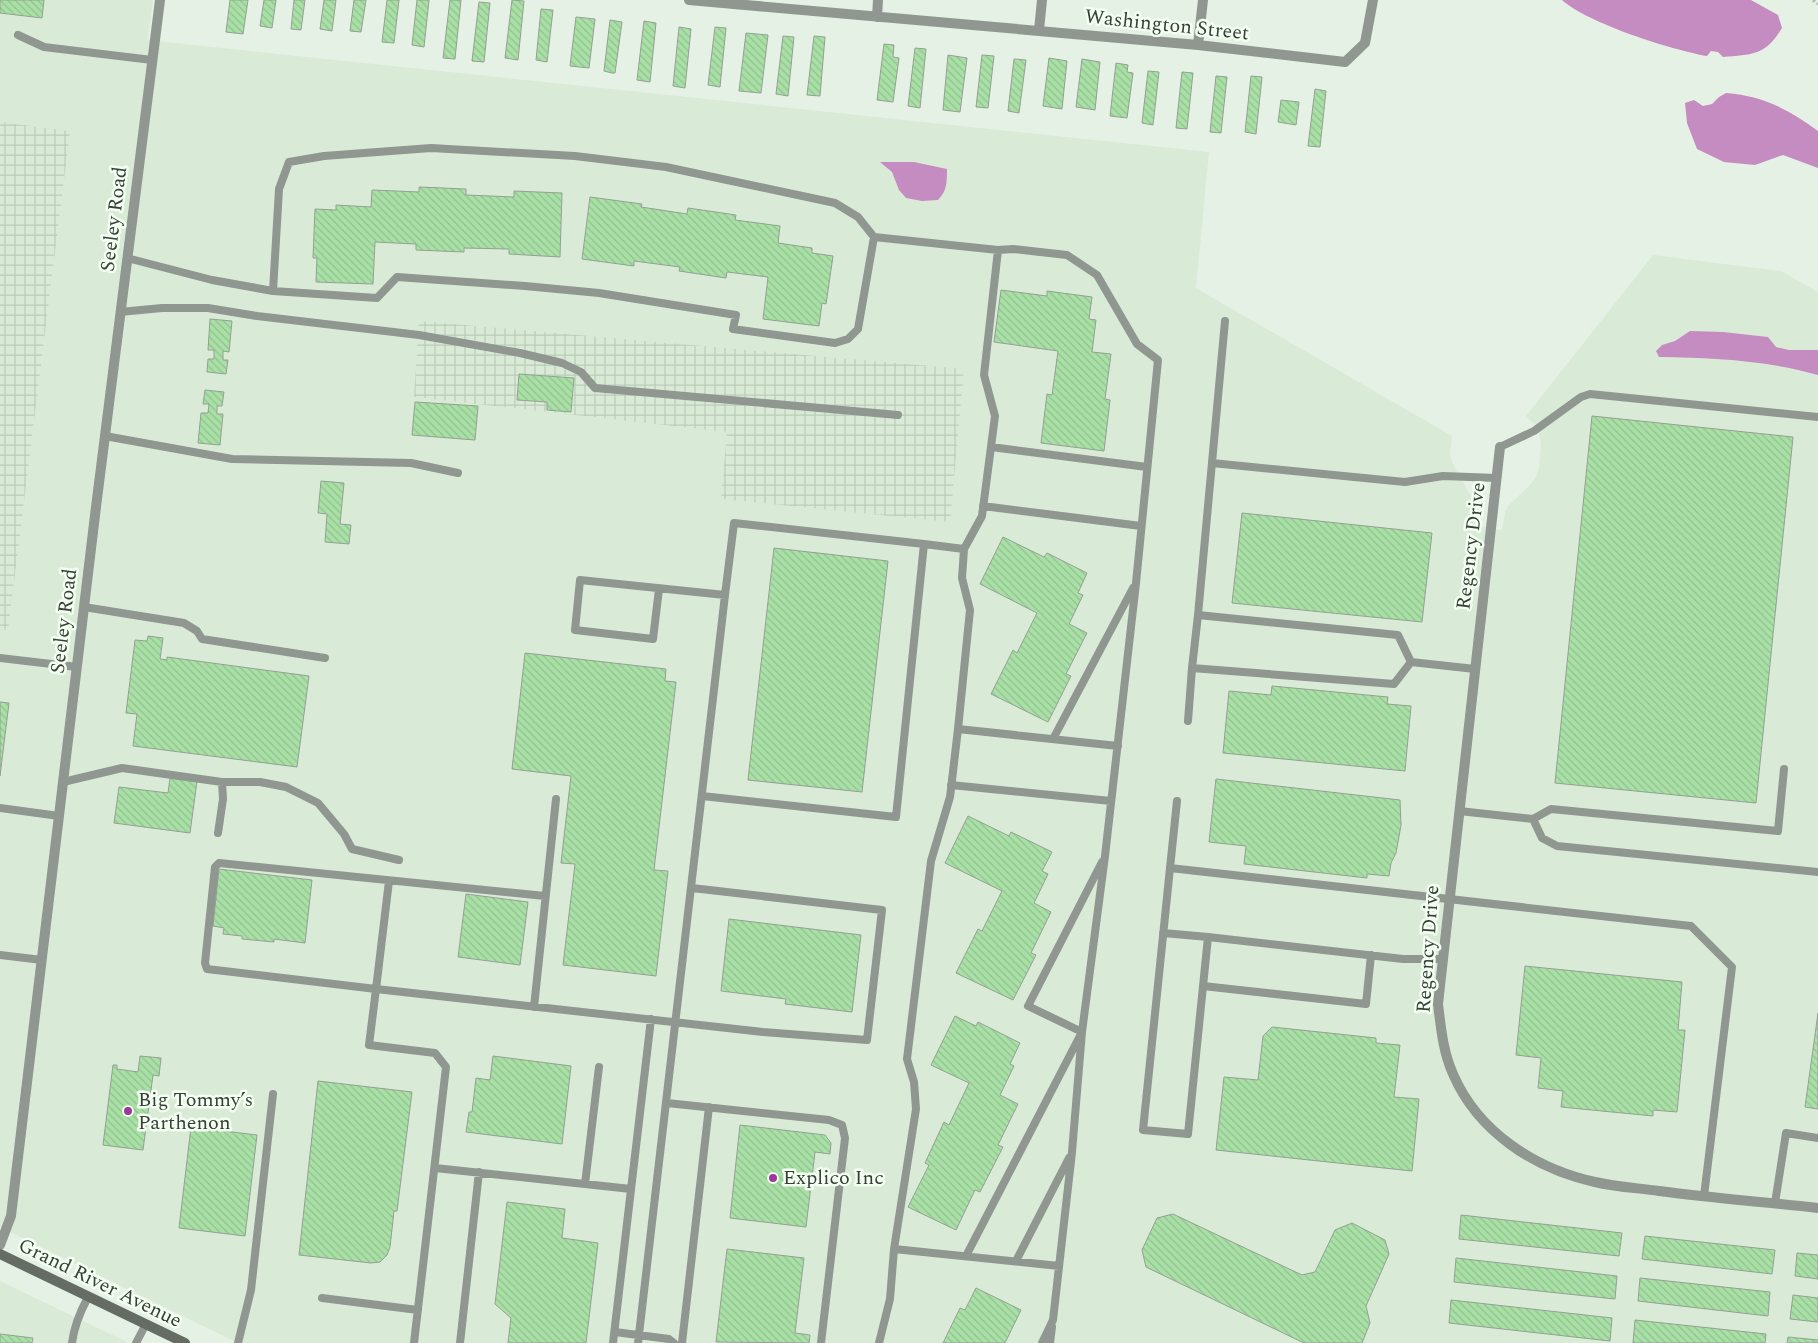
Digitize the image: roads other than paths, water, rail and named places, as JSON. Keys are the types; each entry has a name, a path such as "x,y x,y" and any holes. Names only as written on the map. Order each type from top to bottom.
{"main road":[{"name":"Grand River Avenue","path":"0,1254 185,1343"}],"street":[{"name":"Seeley Road","path":"0,1245 11,1216 120,312 160,0"},
{"name":"Washington Street","path":"689,0 1198,45 1344,62 1365,43 1373,0"},
{"path":"877,17 878,0"},
{"path":"1039,30 1042,0"},
{"path":"1198,45 1203,0"},
{"name":"Regency Drive","path":"1500,447 1438,1004 1442,1041 1453,1074 1472,1108 1497,1135 1529,1158 1565,1173 1596,1182 1818,1208"}],"lane":[{"path":"18,34 44,47 152,60"},
{"path":"273,291 279,188 289,162 324,156 431,148 575,156 666,167 835,202 858,217 874,237 1067,255 1097,275 1137,344 1158,360 1136,583 1105,856 1082,1032 1072,1152 1050,1343"},
{"path":"127,258 212,280 273,291 377,298 397,277 599,293 736,315 733,329 835,343 848,339 858,329 874,237"},
{"path":"880,1343 890,1298 894,1249 916,1109 914,1082 907,1059 931,860 950,797 958,730 970,610 962,578 964,549 982,516 995,416 984,375 998,250"},
{"path":"120,312 162,308 208,308 257,316 419,335 520,353 562,363 581,372 595,388 898,416"},
{"path":"1188,721 1225,321"},
{"path":"1500,447 1534,431 1580,397 1590,394 1818,417"},
{"path":"105,436 232,459 411,463 458,474"},
{"path":"991,448 1148,467"},
{"path":"1212,463 1406,482 1443,476 1497,478"},
{"path":"984,506 1142,526"},
{"path":"639,1339 734,523 964,549"},
{"path":"702,796 896,817 924,544"},
{"path":"659,589 653,639 575,630 580,580 725,595"},
{"path":"1053,739 1136,583"},
{"path":"84,607 184,623 197,631 202,639 325,658"},
{"path":"1198,615 1398,636 1412,662"},
{"path":"0,658 77,666"},
{"path":"1412,662 1475,669"},
{"path":"1192,668 1394,684 1412,662"},
{"path":"958,730 1118,746"},
{"path":"63,782 122,768 222,782 260,782 286,787 318,803 344,834 352,849 399,860"},
{"path":"1459,811 1533,819 1551,809 1778,832 1784,769"},
{"path":"218,833 223,799 222,782"},
{"path":"951,785 1111,801"},
{"path":"534,1006 556,799"},
{"path":"1177,801 1143,1130 1188,1134 1208,937"},
{"path":"0,808 59,816"},
{"path":"1533,819 1542,838 1557,846 1818,872"},
{"path":"1082,1032 1028,1006 1105,856"},
{"path":"545,896 219,863 214,877 205,963 207,969 376,989 763,1032 867,1040 882,910 692,888"},
{"path":"1170,868 1691,926 1732,967 1704,1196"},
{"path":"389,880 369,1045 435,1053 446,1067 414,1343"},
{"path":"1163,933 1403,959 1442,959"},
{"path":"0,955 42,960"},
{"path":"1203,986 1366,1004 1370,955"},
{"path":"613,1343 651,1019"},
{"path":"966,1256 1082,1032"},
{"path":"585,1184 599,1067"},
{"path":"238,1343 251,1290 273,1094"},
{"path":"667,1103 829,1120 842,1125 845,1138 821,1343"},
{"path":"682,1343 709,1108"},
{"path":"1775,1203 1786,1133 1818,1138"},
{"path":"1016,1262 1072,1152"},
{"path":"435,1168 631,1189"},
{"path":"460,1343 479,1172"},
{"path":"894,1249 1059,1266"},
{"path":"72,1343 78,1317 88,1297"},
{"path":"322,1298 418,1310"},
{"path":"1042,1343 1053,1320"},
{"path":"136,1343 146,1324"},
{"path":"615,1332 639,1339 669,1339 674,1343"}],"place":[{"name":"Big Tommy’s Parthenon","path":"128,1111"},
{"name":"Explico Inc","path":"773,1178"}]}
